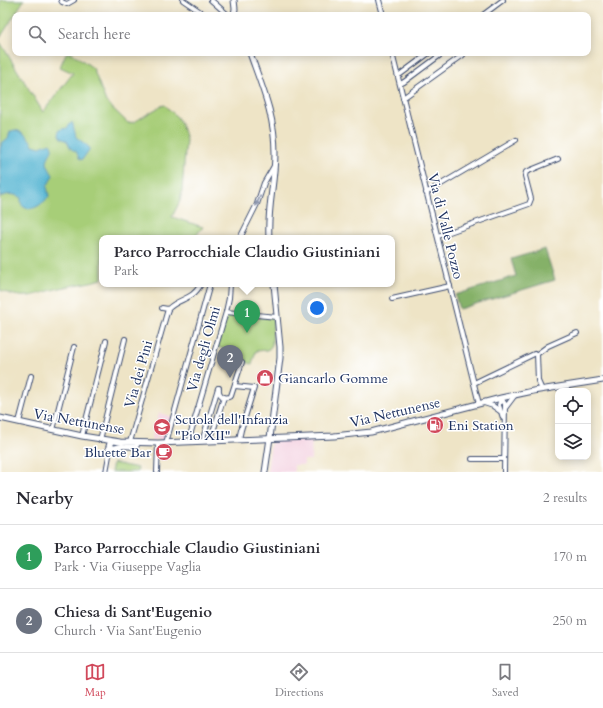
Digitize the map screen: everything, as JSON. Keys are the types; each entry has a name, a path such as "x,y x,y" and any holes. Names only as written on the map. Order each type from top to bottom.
{"main road":[{"path":"234,0 234,12"},
{"path":"251,56 270,110 274,134 274,166 269,214 270,235"},
{"path":"265,472 280,358 274,287"},
{"name":"Via Nettunense","path":"0,418 100,440 138,443 334,436 371,432 501,398 603,380"}],"street":[{"path":"61,0 67,4 74,0"},
{"path":"183,0 201,12"},
{"path":"211,0 231,12"},
{"path":"379,0 382,12"},
{"path":"487,12 503,0"},
{"name":"Via di Valle Pozzo","path":"393,56 474,383 481,404"},
{"path":"398,76 425,56"},
{"path":"400,84 440,56"},
{"path":"403,98 462,56"},
{"path":"426,193 516,140"},
{"path":"438,236 529,203 531,199 525,176 526,172 558,159"},
{"path":"242,235 260,199 265,181 274,166"},
{"path":"392,300 450,286"},
{"path":"162,308 168,309 191,297 199,287"},
{"path":"166,443 209,287"},
{"name":"Via degli Olmi","path":"190,442 191,432 226,312 230,287"},
{"name":"Via dei Pini","path":"130,442 168,309"},
{"path":"226,312 277,317"},
{"path":"542,390 538,381 537,354 546,347 577,332"},
{"path":"100,440 126,339"},
{"path":"82,436 106,341"},
{"path":"53,430 74,347"},
{"path":"474,383 534,354"},
{"path":"224,398 231,396 242,362"},
{"path":"19,422 31,376"},
{"path":"235,386 254,388 241,430 240,439"},
{"path":"204,441 204,435 219,388 220,394 224,398"},
{"path":"503,410 515,395"},
{"path":"210,441 224,398"},
{"path":"501,398 505,402 503,410 504,472"},
{"path":"481,404 503,410"},
{"path":"106,472 111,449 108,448 111,441"},
{"path":"111,449 122,446 136,447 138,443"},
{"path":"157,472 158,443"},
{"path":"472,459 504,459"}],"shaded area":[{"name":"Scuola dell'Infanzia \"Pio XII\"","path":"159,413 172,417 165,440 157,440 158,438 156,437 155,440 151,440"},
{"path":"277,440 312,440 311,460 304,460 304,465 294,465 294,472 267,472 271,443"}],"green space":[{"path":"0,0 24,0 16,12 12,12 12,19 0,38"},
{"path":"0,42 43,112 73,73 60,67 65,56 76,56 93,68 106,102 128,123 134,122 165,105 177,117 186,139 182,191 180,201 172,217 203,227 196,235 99,235 99,280 30,296 17,296 0,290"},
{"path":"545,249 555,280 459,309 455,295 516,276 511,259"},
{"path":"226,315 272,318 272,345 268,350 256,351 252,364 227,356 229,350 217,347"},
{"path":"113,463 138,468 137,472 111,472"}],"water":[{"path":"72,122 76,137 89,147 89,150 82,160 79,158 76,151 71,149 67,141 59,135 60,130 67,128"},
{"path":"14,130 25,135 30,139 33,145 40,147 50,143 52,146 52,150 47,160 53,175 47,187 49,196 41,204 31,209 23,206 21,203 21,198 16,195 5,195 0,197 0,149 2,143 8,138 10,132"}],"place":[{"name":"Parco Parrocchiale Claudio Giustiniani","path":"247,333"},
{"name":"Chiesa di Sant'Eugenio","path":"230,378"},
{"name":"Giancarlo Gomme","path":"265,378"},
{"name":"Eni Station","path":"435,425"},
{"name":"Scuola dell'Infanzia \"Pio XII\"","path":"162,427"},
{"name":"Bluette Bar","path":"164,452"}]}
